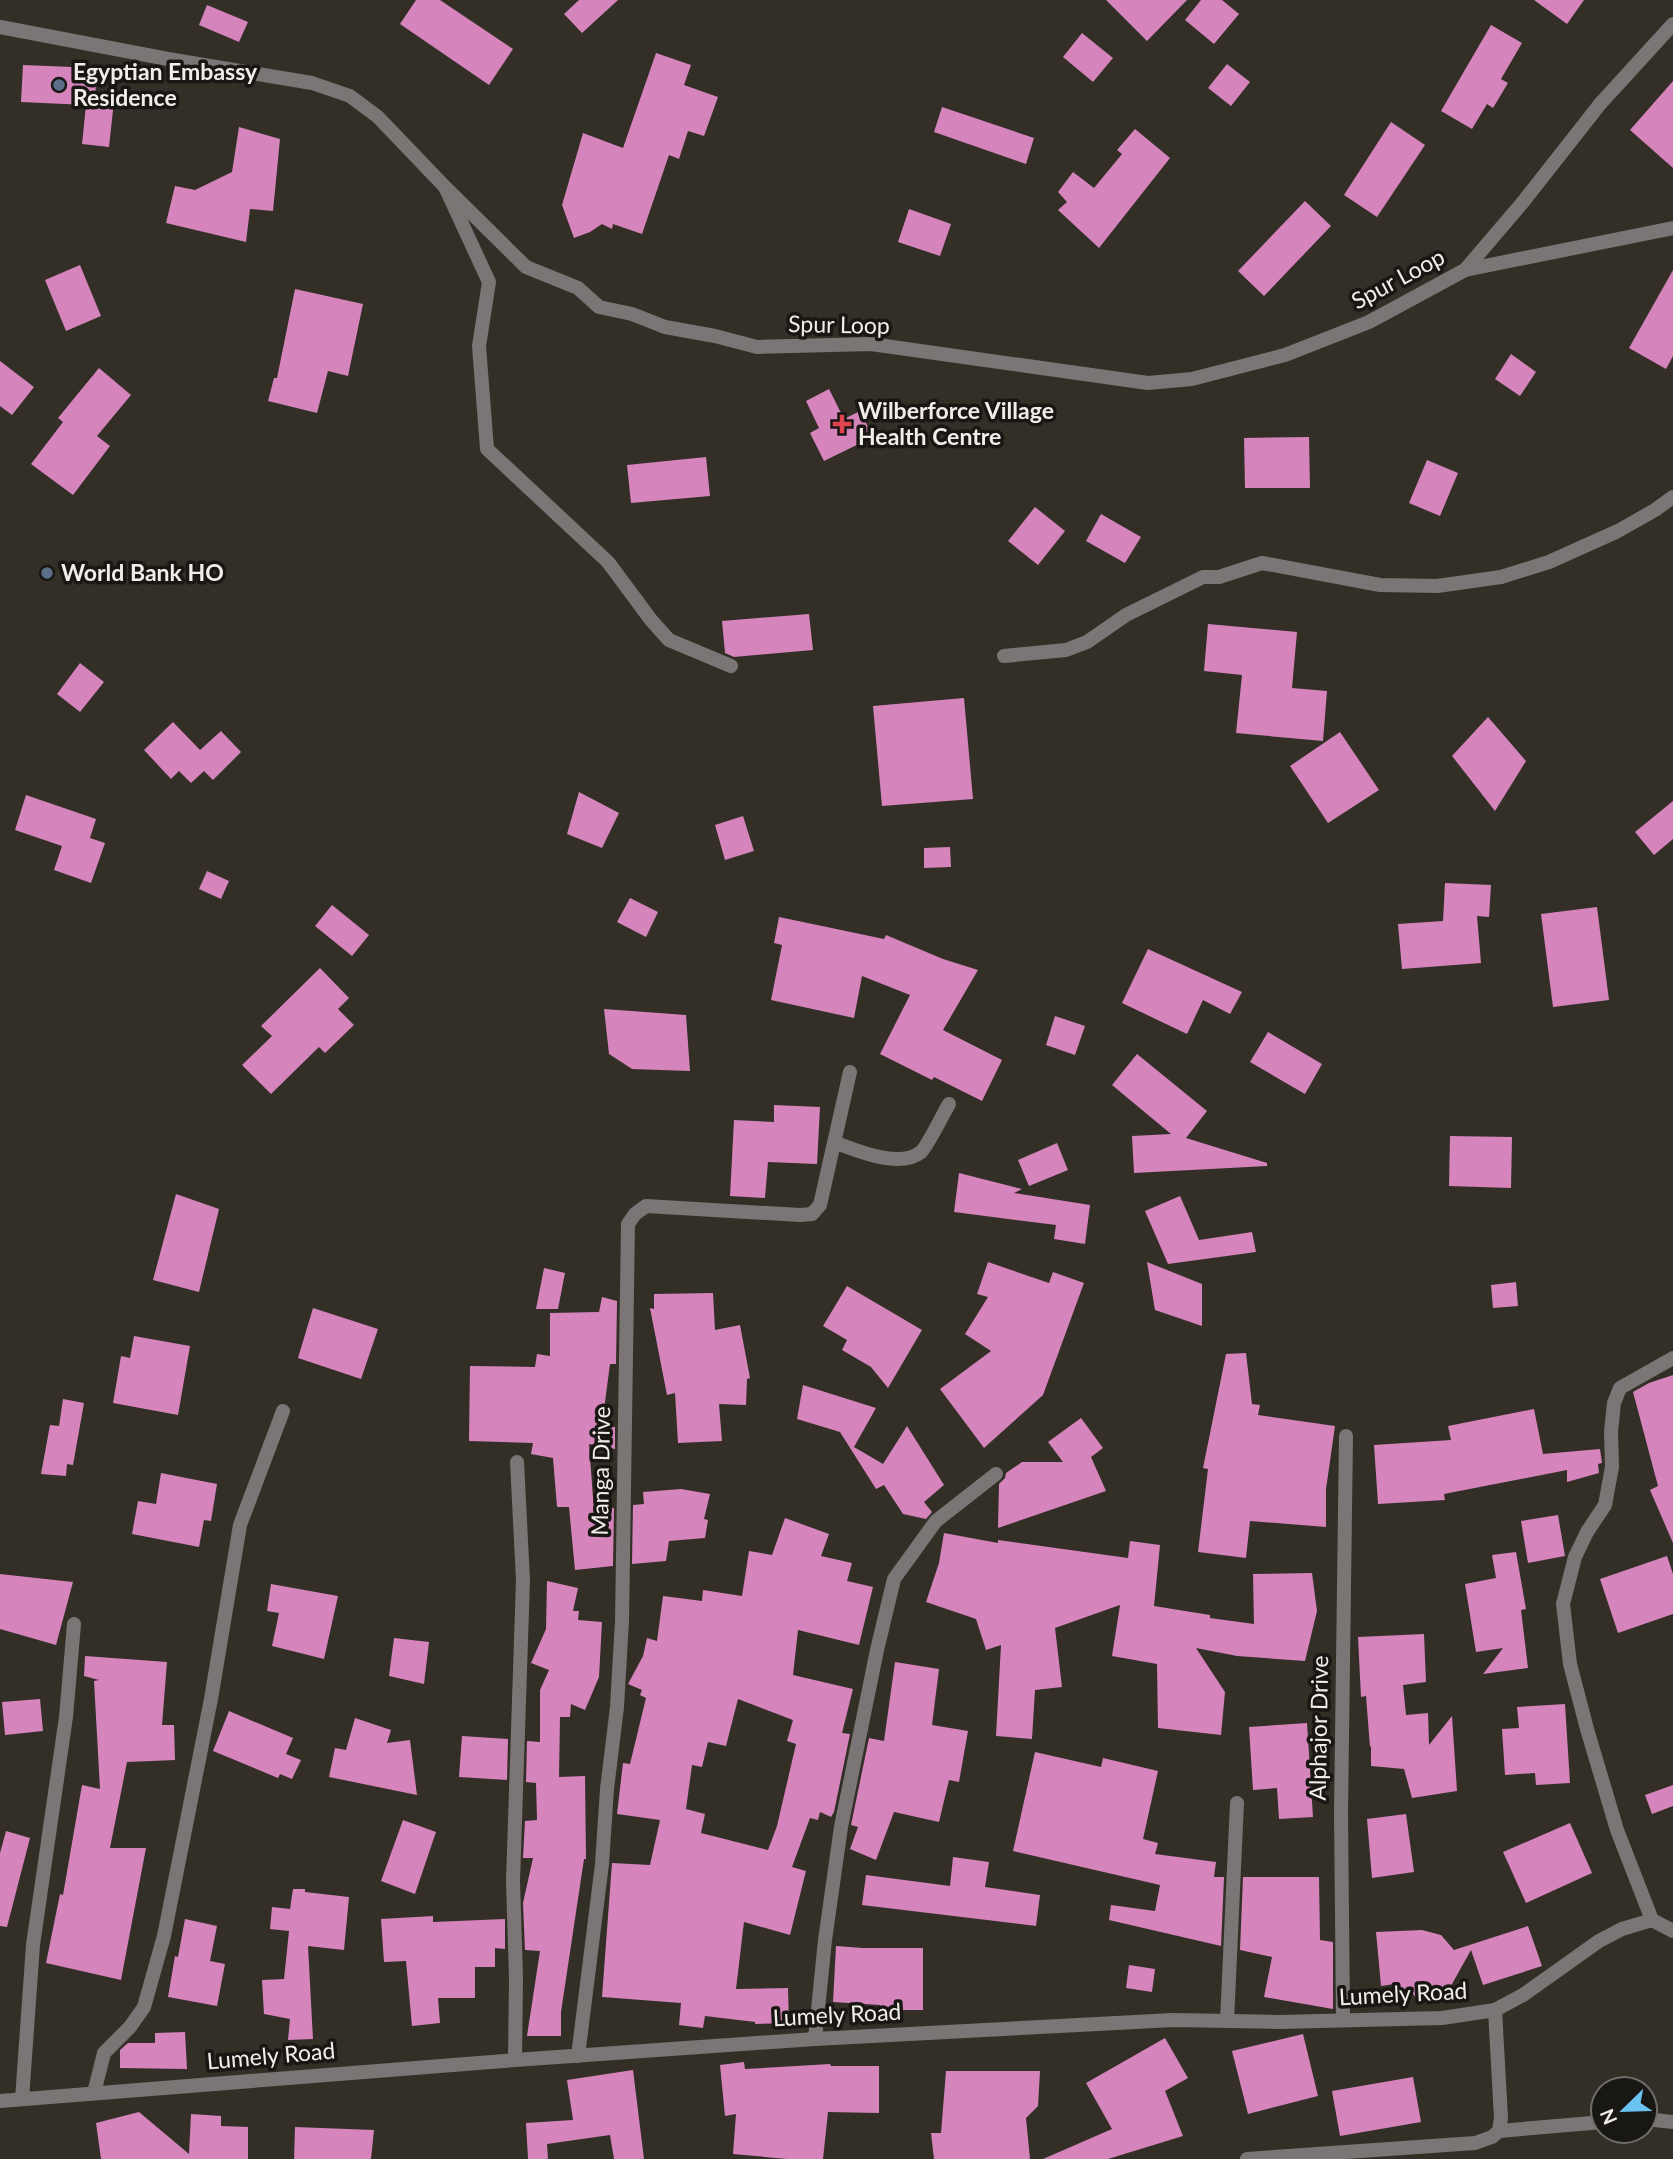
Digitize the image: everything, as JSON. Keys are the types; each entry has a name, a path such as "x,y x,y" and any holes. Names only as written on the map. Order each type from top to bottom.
{"street":[{"name":"Spur Loop","path":"0,27 312,83 350,96 378,117 526,267 578,289 599,307 632,314 665,327 757,347 871,344 1148,383 1192,379 1285,355 1369,322 1465,270 1600,104 1673,24"},
{"path":"445,187 489,282 479,346 486,449 608,562 669,640 731,666"},
{"path":"1465,270 1673,228"},
{"path":"1004,656 1056,651 1087,642 1126,615 1203,577 1219,577 1262,563 1380,585 1437,586 1500,578 1549,562 1618,531 1655,510 1673,496"},
{"name":"Manga Drive","path":"578,2056 602,1864 607,1789 617,1707 622,1621 628,1224 635,1214 646,1206 800,1216 812,1214 820,1205 850,1072"},
{"path":"835,1143 871,1155 900,1160 921,1152 949,1104"},
{"path":"1673,1358 1620,1388 1614,1404 1611,1432 1612,1467 1605,1506 1587,1532 1575,1557 1563,1604 1570,1664 1617,1830 1652,1920 1673,1931"},
{"path":"94,2093 104,2053 137,2019 144,2007 151,1983 164,1936 211,1699 240,1525 283,1411"},
{"name":"Alphajor Drive","path":"1343,2021 1341,1812 1346,1436"},
{"path":"514,2060 516,1978 513,1867 523,1580 517,1462"},
{"path":"815,2039 825,1940 841,1827 894,1579 936,1521 996,1474"},
{"path":"22,2099 33,1945 66,1717 74,1624"},
{"path":"1227,2021 1237,1803"},
{"name":"Lumely Road","path":"0,2101 815,2039 1173,2020 1343,2021 1442,2018 1495,2010 1523,1995 1600,1941 1622,1929 1652,1920"},
{"path":"1495,2010 1501,2118 1499,2132"},
{"path":"1247,2159 1475,2143 1499,2132 1589,2123"}],"building":[{"path":"416,0 440,0 513,49 489,85 400,24"},
{"path":"579,0 618,0 582,33 564,14"},
{"path":"1106,0 1187,0 1147,41"},
{"path":"1201,0 1222,0 1239,14 1214,44 1185,20"},
{"path":"1534,0 1584,0 1567,24"},
{"path":"207,5 248,22 239,42 199,25"},
{"path":"1491,25 1522,43 1501,79 1508,83 1493,108 1487,104 1472,129 1441,111"},
{"path":"1082,33 1113,58 1093,82 1063,57"},
{"path":"656,53 691,65 684,85 718,97 704,136 688,131 679,159 669,155 642,234 613,224 612,229 602,224 574,238 562,205 583,133 623,148"},
{"path":"1227,64 1250,82 1231,106 1208,88"},
{"name":"Egyptian Embassy Residence","path":"23,65 97,68 95,99 114,101 109,147 82,144 86,105 21,102"},
{"path":"1673,81 1673,168 1630,130"},
{"path":"942,107 1034,138 1026,164 934,132"},
{"path":"1391,122 1425,145 1377,217 1344,195"},
{"path":"239,127 280,139 273,211 250,209 246,242 166,223 175,186 195,190 232,172"},
{"path":"1135,129 1170,158 1099,248 1058,210 1067,202 1058,192 1073,172 1094,188 1122,154 1117,150"},
{"path":"1305,201 1331,226 1264,296 1238,271"},
{"path":"909,209 951,224 940,256 898,242"},
{"path":"80,265 101,316 66,331 45,280"},
{"path":"1673,270 1673,356 1666,369 1629,348"},
{"path":"295,289 363,304 348,376 328,371 317,413 268,401 274,378 277,378"},
{"path":"1511,354 1536,372 1520,396 1495,379"},
{"path":"0,361 34,387 12,415 0,406"},
{"path":"99,368 131,395 97,436 110,446 73,495 31,464 63,422 58,418"},
{"name":"Wilberforce Village Health Centre","path":"829,389 844,419 860,411 873,437 824,461 810,433 819,428 806,401"},
{"path":"1309,437 1310,488 1245,488 1244,438"},
{"path":"706,457 710,496 631,503 627,465"},
{"path":"1427,460 1458,473 1440,516 1409,503"},
{"path":"1035,507 1065,531 1038,565 1008,541"},
{"path":"1101,514 1141,537 1125,563 1086,541"},
{"path":"809,614 813,650 734,657 725,653 722,621"},
{"path":"1208,624 1297,632 1292,688 1327,691 1323,741 1236,733 1242,675 1204,671"},
{"path":"80,663 104,682 80,712 57,694"},
{"path":"964,698 973,799 882,806 873,706"},
{"path":"1488,717 1526,761 1495,811 1452,756"},
{"path":"173,722 200,750 221,731 241,752 213,780 204,771 191,783 179,771 171,779 144,750"},
{"path":"1340,732 1379,790 1328,823 1290,766"},
{"path":"579,792 619,813 602,848 567,834"},
{"path":"26,795 96,819 90,838 105,843 91,883 54,870 62,846 15,830"},
{"path":"1673,801 1673,839 1654,855 1635,832"},
{"path":"743,816 754,851 725,860 715,825"},
{"path":"950,847 951,867 924,868 924,848"},
{"path":"207,871 229,881 221,899 199,889"},
{"path":"1445,883 1491,885 1489,917 1477,916 1481,963 1402,969 1398,924 1443,921"},
{"path":"630,898 658,912 646,937 617,922"},
{"path":"332,905 369,935 352,956 315,926"},
{"path":"1597,907 1609,1000 1553,1007 1541,914"},
{"path":"779,917 884,939 886,935 943,959 978,970 943,1030 1002,1060 982,1101 880,1054 910,995 862,976 854,1018 771,1000 782,945 774,943"},
{"path":"1148,949 1242,992 1230,1014 1203,1000 1187,1034 1122,1003"},
{"path":"320,968 349,998 338,1009 354,1025 325,1053 319,1047 271,1094 242,1065 272,1036 261,1026"},
{"path":"604,1009 686,1015 690,1071 632,1069 609,1054"},
{"path":"1055,1016 1085,1026 1075,1055 1046,1045"},
{"path":"1268,1032 1322,1064 1305,1094 1250,1062"},
{"path":"1137,1054 1207,1111 1186,1138 1267,1163 1267,1166 1134,1173 1132,1136 1171,1134 1112,1085"},
{"path":"774,1105 820,1107 817,1164 768,1162 765,1198 730,1196 734,1120 774,1122"},
{"path":"1450,1136 1512,1137 1511,1188 1449,1186"},
{"path":"1057,1143 1068,1170 1029,1186 1018,1160"},
{"path":"959,1173 1022,1189 1014,1193 1090,1205 1085,1244 1054,1239 1056,1225 954,1212"},
{"path":"176,1194 219,1209 199,1292 153,1280"},
{"path":"1180,1196 1199,1240 1252,1232 1256,1252 1168,1264 1145,1211"},
{"path":"988,1262 1049,1283 1053,1272 1084,1283 1043,1395 984,1448 940,1389 991,1351 965,1334 988,1297 977,1294"},
{"path":"1147,1262 1202,1284 1202,1326 1155,1310"},
{"path":"544,1268 565,1273 558,1309 536,1309"},
{"path":"1516,1282 1518,1306 1493,1308 1491,1285"},
{"path":"847,1286 922,1330 888,1388 871,1367 842,1350 847,1340 823,1326"},
{"path":"713,1293 715,1330 740,1325 750,1378 747,1379 746,1405 719,1404 722,1441 678,1443 675,1393 667,1395 650,1308 654,1309 654,1294"},
{"path":"602,1297 617,1301 616,1364 610,1364 602,1425 615,1427 615,1449 589,1444 594,1511 614,1508 613,1566 575,1570 569,1507 557,1507 553,1458 531,1454 533,1443 469,1441 470,1366 535,1367 537,1354 550,1356 550,1313 599,1312"},
{"path":"313,1308 378,1329 361,1379 298,1358"},
{"path":"134,1336 190,1346 178,1415 113,1403 121,1356 130,1358"},
{"path":"1246,1353 1252,1404 1260,1405 1258,1415 1335,1426 1326,1489 1326,1527 1250,1521 1246,1558 1198,1552 1208,1469 1203,1468 1226,1354"},
{"path":"1673,1375 1673,1543 1650,1490 1658,1486 1633,1392"},
{"path":"803,1385 876,1408 854,1447 883,1464 907,1426 944,1485 924,1502 932,1512 926,1519 903,1514 884,1485 876,1489 840,1432 797,1419"},
{"path":"63,1399 84,1403 73,1465 67,1464 66,1476 41,1474 50,1425 59,1426"},
{"path":"1534,1409 1543,1454 1600,1449 1602,1463 1598,1464 1599,1473 1567,1482 1567,1470 1444,1494 1445,1500 1378,1504 1374,1445 1451,1440 1448,1426"},
{"path":"1081,1418 1103,1448 1091,1457 1106,1491 998,1528 999,1484 1006,1473 1022,1462 1063,1462 1048,1442"},
{"path":"161,1473 217,1484 211,1521 204,1520 199,1547 132,1534 138,1501 156,1504"},
{"path":"681,1489 710,1494 704,1519 708,1520 705,1538 669,1541 666,1561 632,1564 633,1505 644,1504 643,1492"},
{"path":"1558,1515 1565,1556 1528,1563 1521,1521"},
{"path":"785,1518 829,1534 821,1556 852,1563 847,1581 873,1587 859,1645 798,1630 793,1675 853,1689 842,1733 850,1734 834,1812 831,1817 820,1812 818,1820 810,1818 792,1867 806,1871 790,1935 744,1922 736,1989 788,1988 789,2023 755,2024 705,2016 703,2028 679,2025 681,2003 602,1997 612,1863 650,1865 660,1820 617,1814 623,1763 630,1764 646,1698 640,1695 642,1690 628,1684 643,1656 647,1638 657,1641 663,1596 702,1601 703,1590 742,1596 749,1551 772,1555","holes":["738,1699 793,1720 787,1741 796,1744 777,1826 768,1850 701,1833 705,1814 686,1809 692,1765 702,1767 708,1742 726,1746"]},
{"path":"944,1533 998,1543 998,1540 1128,1558 1130,1541 1160,1545 1154,1606 1254,1624 1253,1574 1312,1573 1317,1611 1305,1661 1237,1656 1196,1648 1225,1692 1221,1735 1158,1728 1157,1664 1112,1656 1120,1605 1055,1628 1062,1687 1035,1690 1032,1739 996,1736 1001,1645 986,1650 976,1619 926,1602 939,1563"},
{"path":"1516,1552 1526,1609 1521,1610 1528,1668 1483,1674 1503,1648 1476,1652 1465,1584 1496,1578 1492,1555"},
{"path":"1667,1556 1673,1574 1673,1614 1618,1633 1600,1579"},
{"path":"0,1574 73,1582 56,1645 0,1629"},
{"path":"547,1581 578,1588 573,1611 579,1611 578,1620 602,1622 599,1677 585,1710 571,1704 570,1717 560,1717 559,1777 585,1776 586,1859 561,2012 561,2036 527,2036 540,1951 525,1950 523,1903 533,1858 523,1858 525,1821 537,1820 536,1783 526,1782 527,1741 540,1742 540,1690 549,1670 531,1663 546,1629"},
{"path":"271,1584 338,1596 324,1659 272,1646 279,1613 267,1611"},
{"path":"1424,1634 1426,1682 1403,1685 1406,1715 1428,1713 1429,1745 1452,1716 1457,1791 1412,1798 1404,1769 1371,1766 1366,1696 1361,1697 1358,1637"},
{"path":"394,1638 429,1642 424,1684 389,1676"},
{"path":"85,1656 167,1662 162,1725 174,1725 175,1760 127,1762 110,1848 146,1848 121,1980 46,1963 60,1894 63,1895 82,1785 100,1789 94,1681 99,1680 84,1676"},
{"path":"895,1662 939,1669 932,1725 968,1731 959,1782 949,1780 939,1822 894,1812 876,1860 850,1849 858,1827 851,1825 869,1738 884,1741"},
{"path":"40,1699 43,1731 5,1735 2,1702"},
{"path":"1565,1704 1570,1783 1536,1785 1535,1773 1505,1775 1502,1729 1519,1728 1517,1707"},
{"path":"229,1711 293,1738 286,1754 301,1760 292,1779 280,1774 278,1778 213,1751"},
{"path":"355,1718 391,1730 387,1743 410,1740 417,1795 329,1777 335,1748 346,1750"},
{"path":"1307,1723 1313,1817 1279,1819 1277,1788 1253,1790 1249,1727"},
{"path":"462,1736 508,1739 507,1780 459,1777"},
{"path":"1035,1752 1101,1767 1103,1758 1158,1771 1143,1839 1158,1843 1155,1854 1216,1862 1214,1877 1224,1877 1221,1946 1109,1920 1111,1905 1155,1911 1160,1885 1013,1851"},
{"path":"1673,1785 1673,1806 1652,1814 1645,1795"},
{"path":"1406,1814 1414,1872 1372,1878 1367,1819"},
{"path":"403,1820 436,1832 415,1894 381,1881"},
{"path":"1570,1823 1592,1873 1526,1903 1503,1852"},
{"path":"6,1831 30,1838 7,1927 0,1926 0,1853"},
{"path":"953,1857 989,1862 985,1887 1040,1895 1036,1926 862,1905 866,1875 950,1886"},
{"path":"1243,1877 1319,1877 1320,1940 1333,1942 1333,2009 1264,1997 1272,1957 1240,1950"},
{"path":"293,1889 349,1897 344,1950 308,1946 313,2039 288,2040 290,2019 264,2014 262,1980 284,1979 289,1931 270,1929 272,1907 290,1909"},
{"path":"433,1916 433,1922 505,1919 505,1949 495,1948 495,1967 475,1967 475,1998 438,1998 440,2023 412,2026 406,1961 384,1962 381,1919"},
{"path":"185,1919 217,1926 210,1961 225,1964 217,2006 168,1997"},
{"path":"1528,1926 1542,1966 1483,1985 1471,1950 1447,1993 1427,1990 1421,2004 1413,1994 1394,1992 1394,1984 1381,1986 1376,1932 1422,1930 1441,1935 1454,1950"},
{"path":"836,1946 923,1948 923,2010 880,2010 880,2005 833,2002"},
{"path":"1129,1965 1155,1969 1152,1992 1126,1988"},
{"path":"185,2032 187,2069 120,2068 120,2050 128,2043 155,2043 155,2033"},
{"path":"1303,2034 1318,2096 1248,2114 1232,2051"},
{"path":"1165,2038 1188,2078 1165,2091 1183,2136 1108,2159 1043,2159 1112,2129 1086,2083"},
{"path":"744,2062 745,2069 830,2064 879,2066 879,2113 828,2112 823,2159 733,2154 736,2114 725,2116 720,2065"},
{"path":"633,2070 644,2159 614,2159 610,2135 547,2144 548,2159 528,2159 526,2123 573,2120 567,2080"},
{"path":"946,2071 1040,2071 1038,2106 1026,2118 1030,2159 934,2159 931,2133 941,2133"},
{"path":"1413,2077 1421,2122 1340,2136 1332,2091"},
{"path":"139,2112 189,2154 191,2114 221,2116 221,2126 248,2127 248,2159 101,2159 96,2123"},
{"path":"295,2127 374,2130 371,2159 294,2159"}],"place":[{"name":"Egyptian Embassy Residence","path":"59,85"},
{"name":"Wilberforce Village Health Centre","path":"842,424"},
{"name":"World Bank HO","path":"47,573"}]}
